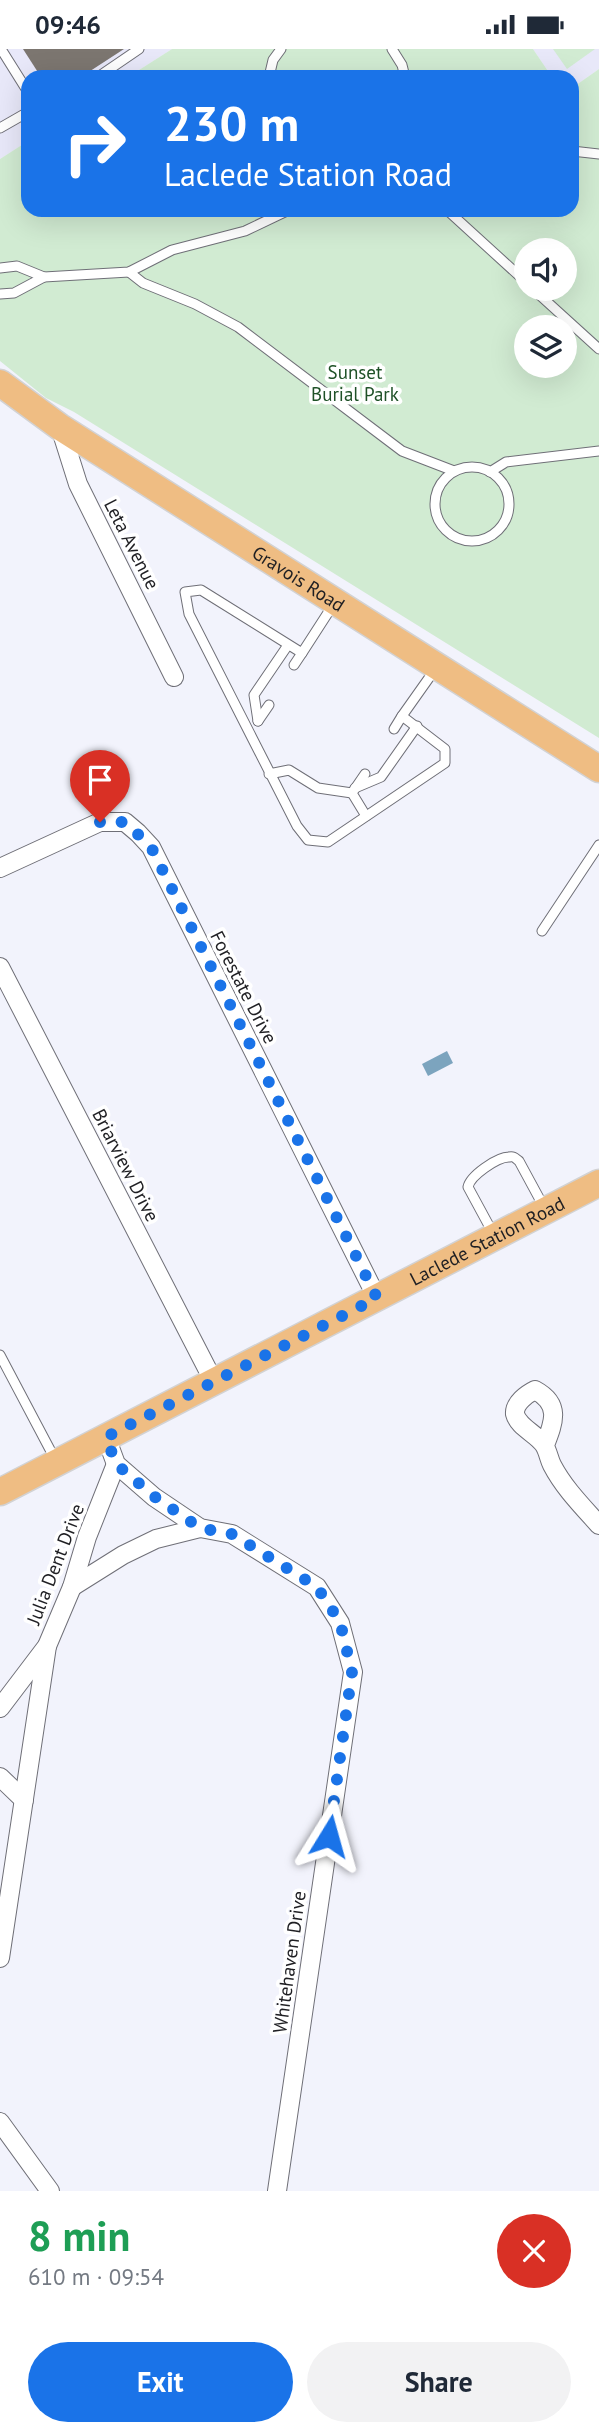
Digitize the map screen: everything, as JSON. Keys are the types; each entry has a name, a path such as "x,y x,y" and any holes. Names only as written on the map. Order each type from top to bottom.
{"main road":[{"name":"Gravois Road","path":"6,396 60,427 599,769"},
{"name":"Laclede Station Road","path":"0,1492 599,1183"}],"street":[{"name":"Leta Avenue","path":"60,427 78,484 174,677"},
{"name":"Forestate Drive","path":"0,868 100,822 125,822 151,847 377,1298"},
{"name":"Briarview Drive","path":"0,967 214,1382"},
{"name":"Whitehaven Drive","path":"106,1437 116,1464 155,1497 200,1528 232,1534 317,1587 340,1622 352,1672 277,2191"},
{"path":"545,1445 551,1464 569,1491 599,1525"},
{"name":"Julia Dent Drive","path":"0,1708 47,1646 72,1587 116,1464"},
{"name":"Whitehaven Drive","path":"72,1587 123,1555 156,1539 200,1528"},
{"path":"0,1958 47,1646"},
{"path":"0,1777 24,1800"},
{"path":"0,2122 50,2191"}],"lane":[{"path":"1,49 21,81"},
{"path":"109,70 139,49"},
{"path":"271,70 273,60 281,49"},
{"path":"392,49 403,70"},
{"path":"0,128 21,115"},
{"path":"579,152 599,154"},
{"path":"0,294 14,293 44,278 129,272 172,250 244,231 270,217"},
{"path":"455,217 514,271"},
{"path":"0,268 17,267 44,278"},
{"path":"129,272 143,283 195,304 238,327 402,451 454,471 472,467 490,472 506,489 509,500 508,512 497,532 488,538 465,541 445,531 435,510 438,488 454,471"},
{"path":"546,301 599,349"},
{"path":"490,472 506,462 599,451"},
{"path":"302,653 201,590 185,592 188,614 297,826 308,840 328,842 445,763 445,749 402,716"},
{"path":"294,665 335,600"},
{"path":"258,721 254,695 288,645"},
{"path":"394,729 437,666"},
{"path":"250,733 269,705"},
{"path":"270,774 289,770 318,787 354,790 382,777 417,726"},
{"path":"354,790 365,774"},
{"path":"354,790 366,816"},
{"path":"542,931 599,845"},
{"path":"495,1237 468,1187 474,1174 506,1157 519,1161 545,1210"},
{"path":"0,1356 57,1463"}],"shaded area":[{"path":"0,49 172,49 139,70 21,70 21,146 0,159"},
{"path":"533,49 599,49 599,69 579,83 579,70 547,70"}],"green space":[{"path":"172,49 533,49 547,70 139,70"},
{"path":"553,49 595,49 567,69"},
{"name":"Sunset Burial Park","path":"599,69 599,738 74,412 46,398 0,361 0,159 21,146 21,217 579,217 579,83"}],"water":[{"path":"447,1051 453,1063 428,1076 422,1064"}],"building":[{"path":"23,49 124,49 92,70 36,70"}],"route":[{"path":"100,822 125,822 151,847 377,1298 106,1437 116,1464 155,1497 200,1528 232,1534 317,1587 340,1622 352,1672 329,1836"}]}
